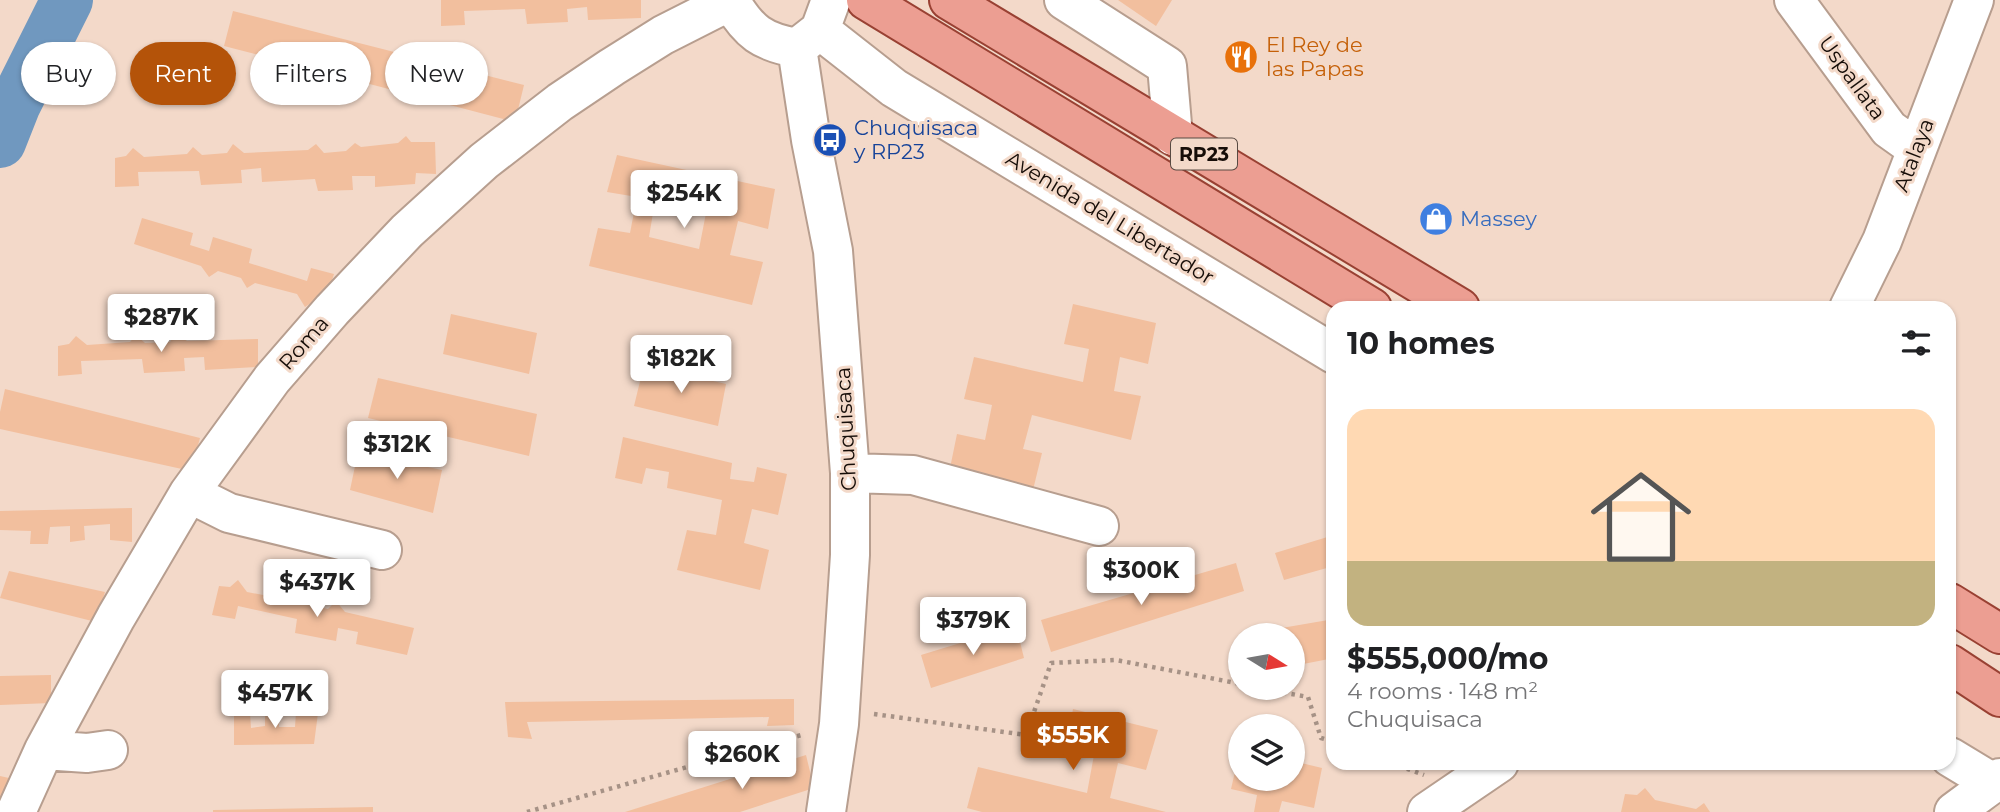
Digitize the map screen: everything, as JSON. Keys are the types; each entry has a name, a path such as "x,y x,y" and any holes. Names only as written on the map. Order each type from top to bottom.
{"main road":[{"name":"RP23","path":"866,0 1360,301"},
{"name":"RP23","path":"949,0 1448,301"},
{"path":"1956,607 2000,634"},
{"path":"1956,668 2000,697"}],"street":[{"path":"1064,0 1167,66 1173,136"},
{"name":"Uspallata","path":"1794,0 1889,129 1917,149"},
{"name":"Atalaya","path":"1852,301 1882,241 1974,0"},
{"path":"731,1 743,23 759,36 778,44 816,26"},
{"name":"Roma","path":"16,812 44,750 116,617 189,493 272,379 332,310 407,231 484,161 560,102 663,35 731,1"},
{"name":"Avenida del Libertador","path":"816,26 894,88 1326,349"},
{"name":"Chuquisaca","path":"816,26 813,152 833,251 850,472 850,555 839,724 827,812"},
{"path":"850,472 913,475 1100,526"},
{"path":"189,493 229,513 382,550"},
{"path":"44,750 87,753 108,750"},
{"path":"1954,812 1997,781 1956,760"},
{"path":"1427,812 1489,770"}],"path":[{"path":"527,812 871,714 1026,735 1051,663 1116,660 1228,682"},
{"path":"1306,698 1321,737 1326,739"}],"building":[{"path":"441,0 641,0 641,18 588,20 587,7 567,9 568,22 527,24 525,9 464,11 465,25 441,26"},
{"path":"1118,0 1172,0 1156,26"},
{"path":"233,11 355,42 250,42 250,53 236,49 236,42 225,42"},
{"path":"371,46 385,50 385,88 371,84"},
{"path":"488,76 524,85 515,122 450,105 488,105"},
{"path":"406,136 411,142 435,142 436,174 416,173 415,184 375,187 375,176 352,176 353,190 318,191 315,179 262,182 261,168 241,170 242,183 201,185 199,171 138,172 139,186 115,187 115,158 126,156 133,148 144,157 187,154 193,147 202,155 227,153 233,144 244,153 308,150 316,144 324,153 346,151 355,143 361,147 398,143"},
{"path":"617,155 775,189 768,229 738,221 730,255 763,262 752,305 589,266 598,228 630,233 637,197 607,192","holes":["655,201 706,213 699,249 649,237"]},
{"path":"142,218 193,233 190,245 209,251 213,237 252,249 249,263 307,281 311,268 334,274 325,302 314,301 305,307 297,294 255,283 247,288 241,278 218,271 209,277 201,266 134,244"},
{"path":"1073,304 1156,323 1148,364 1120,357 1114,391 1141,396 1131,440 1032,415 1023,449 1042,453 1032,494 949,473 957,434 985,440 992,405 964,399 974,357 1083,382 1089,349 1064,344"},
{"path":"451,314 537,333 529,374 443,354"},
{"path":"176,333 187,341 258,339 258,367 205,370 204,357 184,358 185,371 144,373 142,359 81,361 82,374 58,376 58,346 69,344 76,336 87,345 130,342 136,335 145,343 170,342"},
{"path":"644,365 726,384 718,426 634,406"},
{"path":"378,378 537,414 529,456 368,418"},
{"path":"5,389 200,438 191,471 0,429 0,412"},
{"path":"623,437 732,463 730,479 754,482 757,467 787,474 778,515 752,509 744,543 769,550 760,590 677,570 687,530 716,535 722,500 667,488 669,472 646,468 642,484 615,478"},
{"path":"358,452 442,470 433,513 350,490"},
{"path":"132,508 132,542 110,540 110,524 84,526 85,540 70,542 70,526 50,527 48,544 30,544 31,531 0,530 0,511"},
{"path":"1326,537 1326,568 1284,580 1275,553"},
{"path":"1236,563 1244,591 1051,652 1041,620"},
{"path":"9,571 105,592 96,622 0,598"},
{"path":"238,580 247,592 290,600 297,594 304,604 328,609 336,601 345,612 414,628 407,655 356,644 358,632 338,628 336,641 295,633 297,619 238,606 235,619 212,615 219,586 230,587"},
{"path":"1326,620 1326,660 1306,663 1306,624"},
{"path":"1016,626 1024,658 931,688 921,655"},
{"path":"51,675 51,703 0,705 0,676"},
{"path":"794,699 794,725 767,726 769,717 527,722 532,739 508,737 505,702"},
{"path":"279,709 279,727 295,727 296,712 318,713 314,744 234,745 234,714 250,713 251,728 265,726 265,710"},
{"path":"1073,709 1158,730 1146,770 1118,763 1110,798 1166,812 982,812 967,808 978,767 1087,793 1094,755 1065,750"},
{"path":"806,755 814,788 740,812 625,812"},
{"path":"1305,764 1322,768 1314,808 1282,801 1279,812 1254,812 1257,795 1240,791 1305,791"},
{"path":"0,776 9,778 1,807 0,807"},
{"path":"1645,788 1655,800 1696,809 1704,803 1710,812 1621,812 1625,794 1637,795"},
{"path":"373,807 373,812 213,812 213,810"}],"waterway":[{"path":"0,142 15,104 67,0"}],"place":[{"name":"El Rey de las Papas","path":"1241,57"},
{"name":"Chuquisaca y RP23","path":"830,140"},
{"name":"Massey","path":"1436,219"}]}
